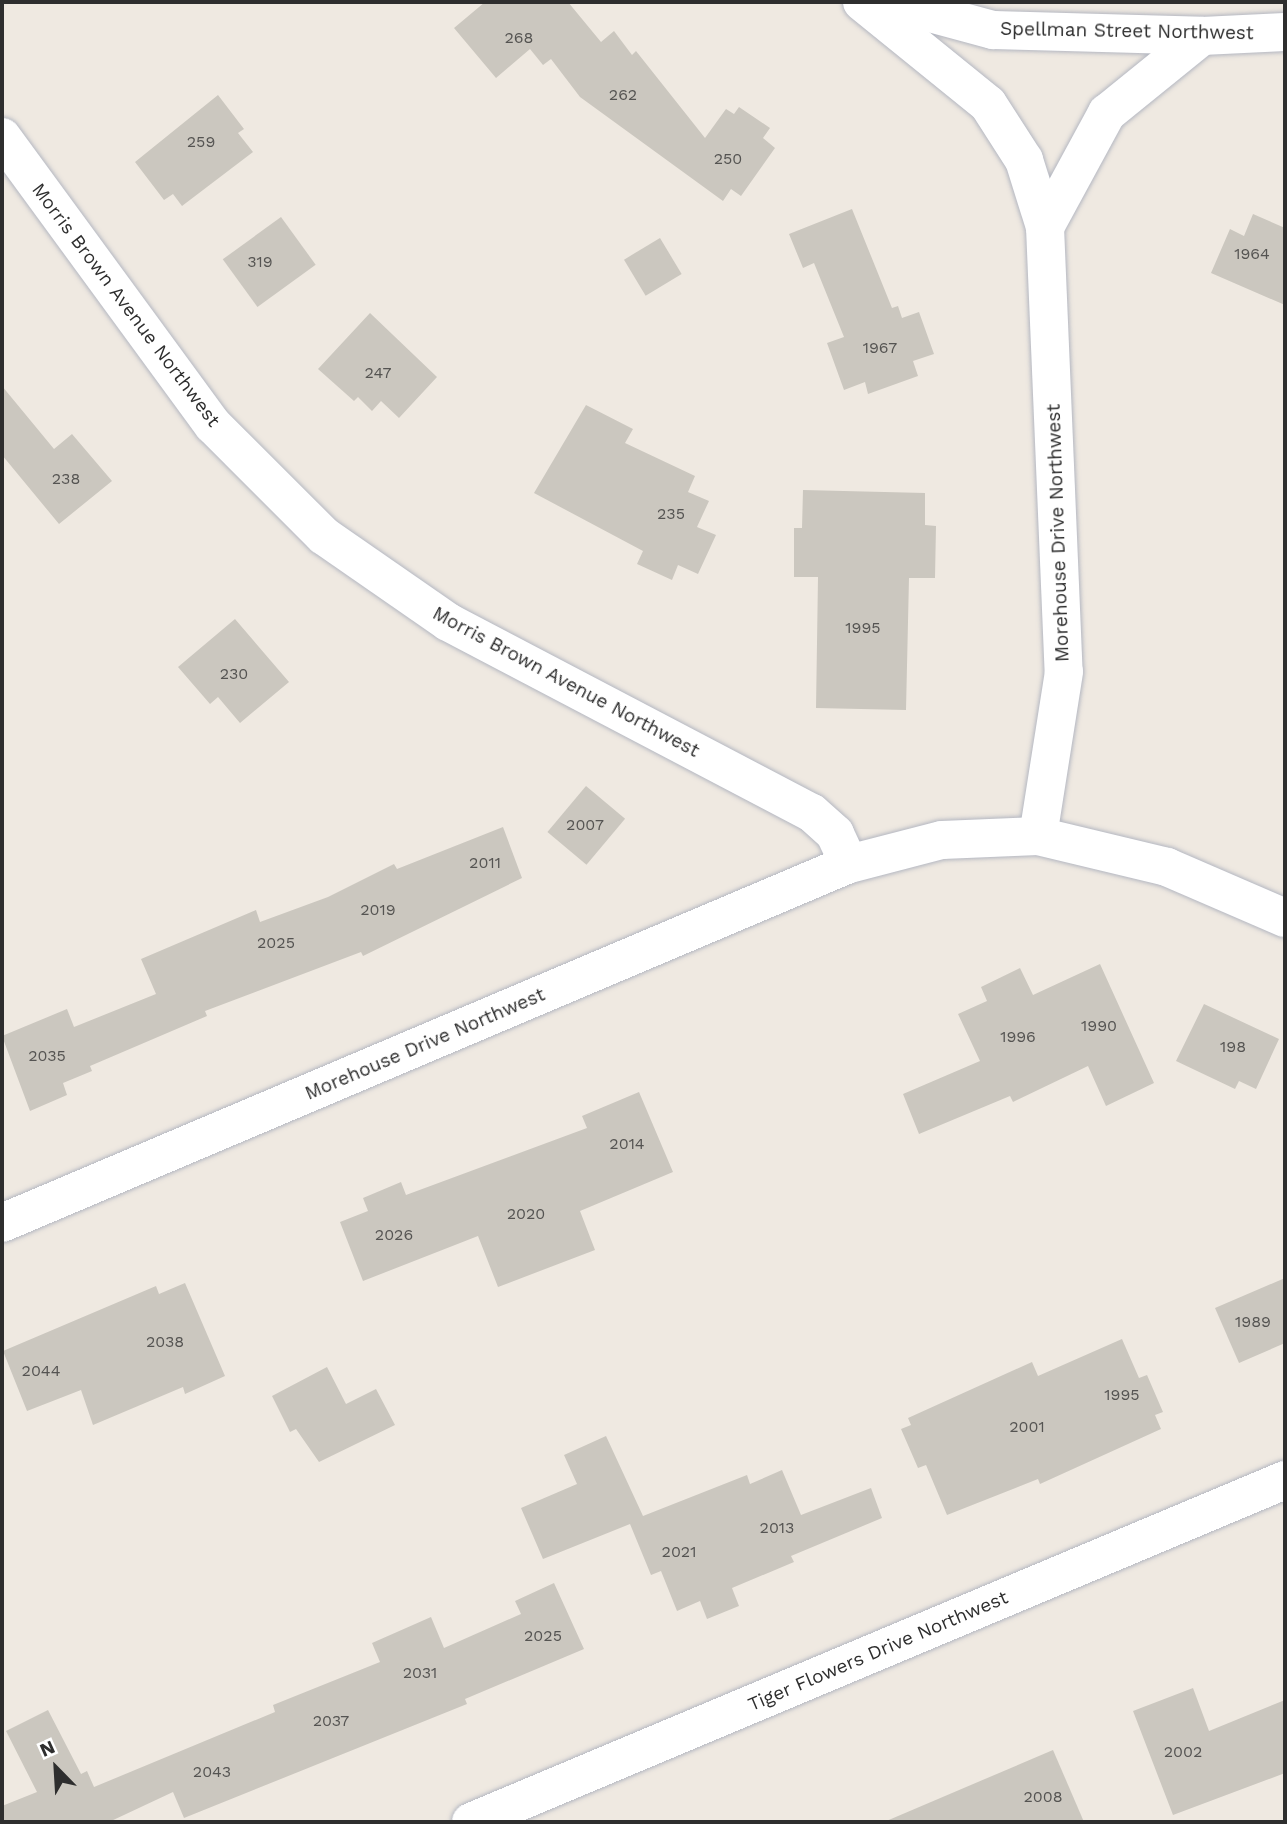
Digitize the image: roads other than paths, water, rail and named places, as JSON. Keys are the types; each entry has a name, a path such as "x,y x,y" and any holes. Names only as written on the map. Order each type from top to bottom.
{"street":[{"name":"Morehouse Drive Northwest","path":"862,2 988,104 1024,160 1045,227 1064,672 1038,836"},
{"name":"Spellman Street Northwest","path":"888,2 993,30 1202,36 1285,32"},
{"path":"1045,227 1107,113 1202,36"},
{"name":"Morris Brown Avenue Northwest","path":"2,137 213,425 324,536 448,622 812,813 835,834 849,864"},
{"path":"849,864 942,840 1038,836 1167,867 1285,918"},
{"name":"Morehouse Drive Northwest","path":"2,1223 849,864"},
{"name":"Tiger Flowers Drive Northwest","path":"471,1822 1285,1480"}]}
